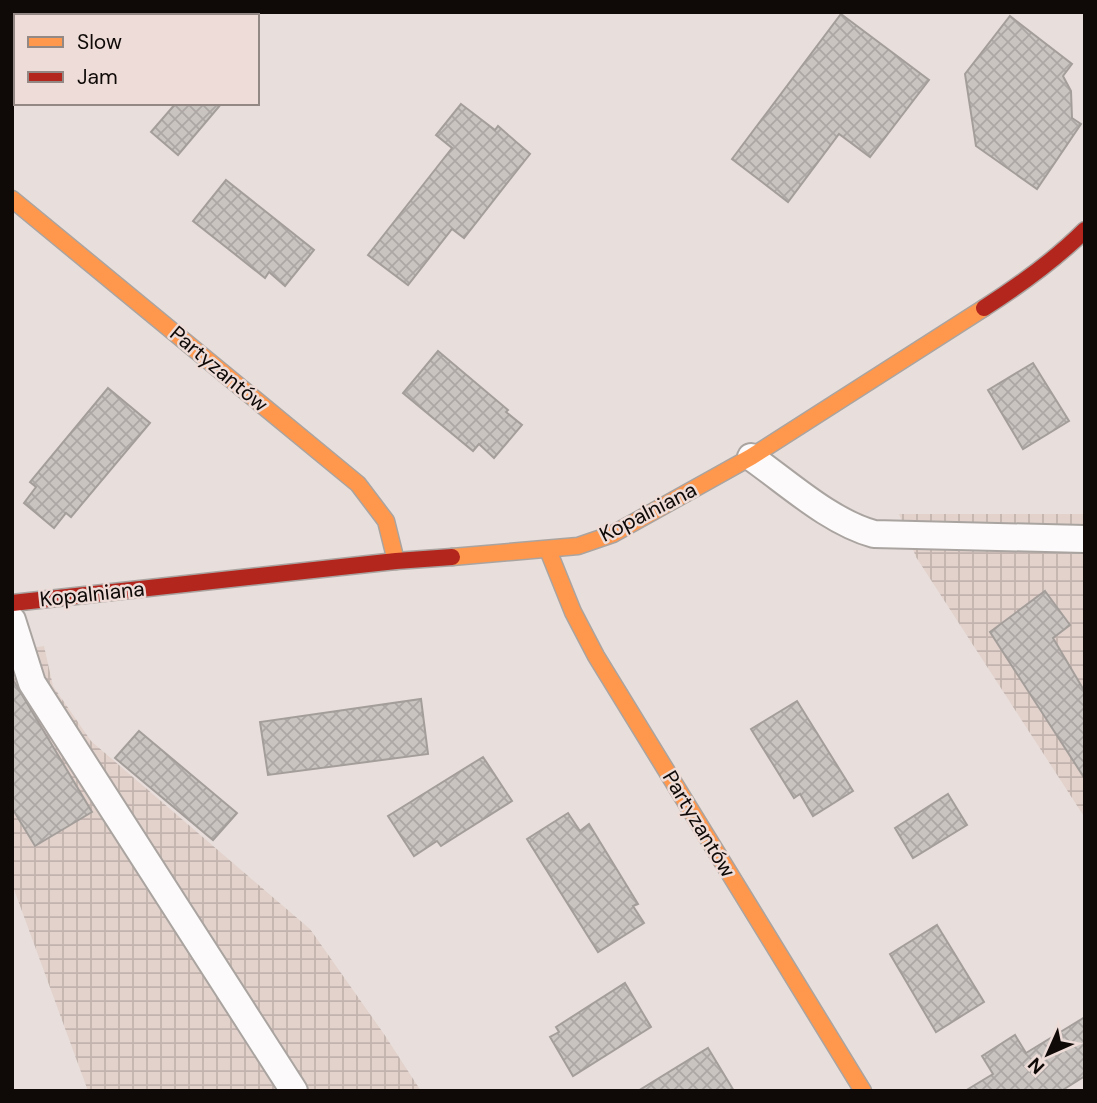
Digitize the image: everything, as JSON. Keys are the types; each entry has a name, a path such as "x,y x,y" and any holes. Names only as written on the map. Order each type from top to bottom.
{"street":[{"name":"Partyzantów","path":"12,199 358,484 386,521 396,561"},
{"name":"Kopalniana","path":"12,603 396,561 548,550 578,546 613,534 751,457 1016,288 1067,248 1085,230"},
{"name":"Partyzantów","path":"548,550 573,612 596,656 863,1091"}],"lane":[{"path":"751,457 836,517 856,529 874,534 1085,539"},
{"path":"12,620 32,683 294,1091"}],"shaded area":[{"path":"899,514 1085,514 1085,818 916,557"},
{"path":"44,646 53,686 91,741 310,929 421,1091 88,1091 12,884 12,651"}],"building":[{"path":"841,14 929,80 870,157 839,134 788,202 732,159"},
{"path":"1010,16 1072,64 1063,76 1071,91 1072,118 1081,124 1037,189 976,146 965,74"},
{"path":"461,104 495,130 498,126 530,154 464,238 452,229 408,285 368,255 452,148 436,135"},
{"path":"174,105 220,105 178,155 151,132"},
{"path":"226,180 314,250 285,286 269,272 265,278 193,221"},
{"path":"438,351 522,425 494,458 479,444 473,451 403,393"},
{"path":"1033,363 1069,421 1023,449 988,390"},
{"path":"108,388 150,423 71,517 66,513 54,528 24,503 36,487 30,482"},
{"path":"1045,591 1070,625 1053,638 1085,692 1085,779 990,632"},
{"path":"12,678 92,812 35,846 12,808"},
{"path":"421,699 428,754 268,775 260,722"},
{"path":"797,701 853,791 813,816 800,794 794,798 751,729"},
{"path":"139,731 237,813 213,840 115,758"},
{"path":"483,757 512,801 441,846 437,841 414,856 388,816"},
{"path":"948,794 967,825 913,858 895,828"},
{"path":"568,813 580,831 589,824 638,904 633,906 644,923 598,952 527,839"},
{"path":"937,925 984,1002 936,1032 890,954"},
{"path":"625,983 651,1027 573,1076 550,1037 559,1032 556,1027"},
{"path":"1085,1017 1085,1076 1061,1091 965,1091 993,1074 982,1056 1015,1035 1026,1053"},
{"path":"708,1048 734,1091 638,1091"}],"traffic: slow":[{"path":"12,199 358,484 386,521 396,561"},
{"path":"452,557 578,546 613,534 751,457 984,308"},
{"path":"548,550 573,612 596,656 863,1091"}],"traffic: jam":[{"path":"984,308 1037,272 1085,230"},
{"path":"12,603 452,557"}]}
